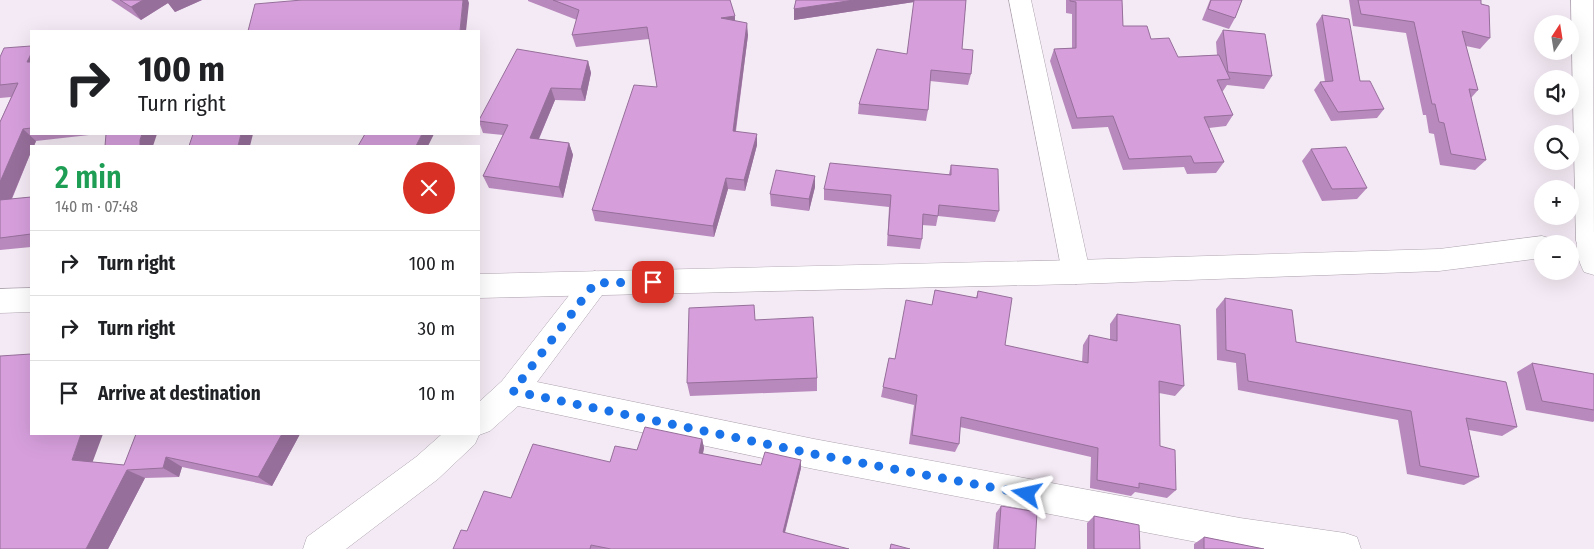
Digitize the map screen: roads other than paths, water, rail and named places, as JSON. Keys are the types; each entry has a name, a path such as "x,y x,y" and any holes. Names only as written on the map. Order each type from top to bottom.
{"street":[{"path":"1020,0 1076,272"},
{"path":"1582,0 1585,59 1586,248"},
{"path":"480,286 1076,272 1439,260 1534,248"},
{"path":"480,420 513,391 595,283"},
{"path":"0,301 30,300"},
{"path":"513,391 814,454 1240,534 1345,549"},
{"path":"318,549 427,468 463,435"}]}
